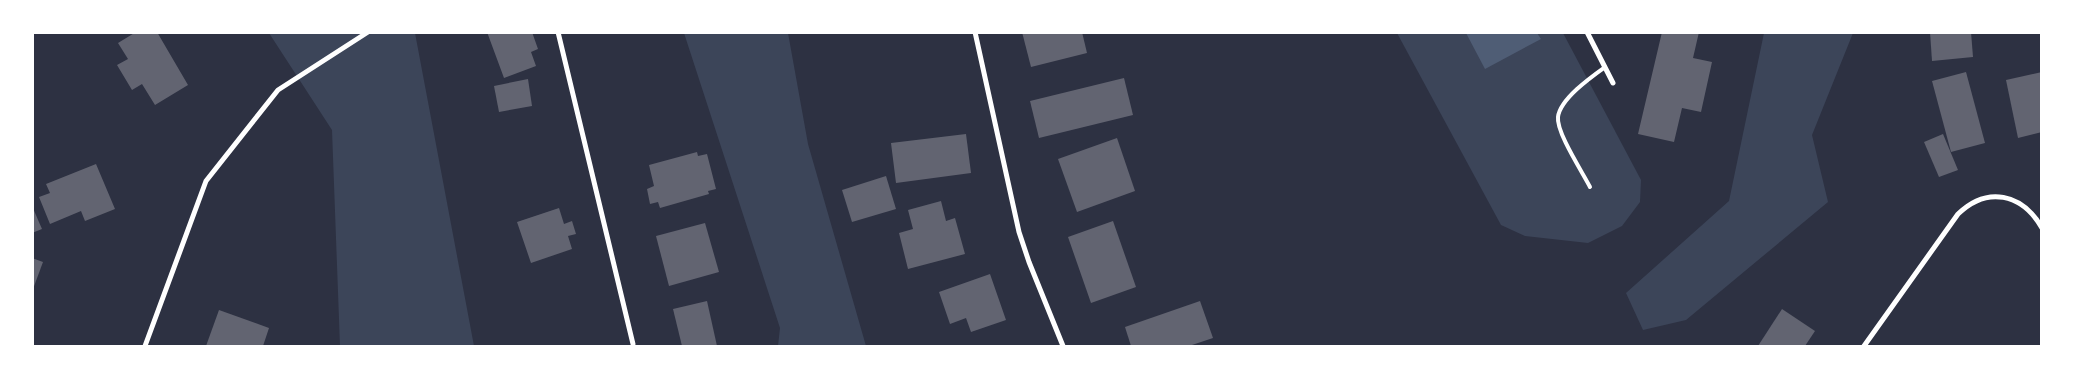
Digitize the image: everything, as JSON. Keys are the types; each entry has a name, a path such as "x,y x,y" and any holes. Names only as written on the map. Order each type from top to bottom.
{"street":[{"path":"145,346 206,181 278,90 368,32"},
{"path":"558,32 633,345"},
{"path":"975,32 1019,232 1063,346"},
{"path":"1587,32 1613,83"},
{"path":"1864,346 1958,214 1968,205 1979,199 1993,196 2013,200 2022,204 2034,214 2042,228"}],"lane":[{"path":"1590,188 1560,131 1558,117 1563,105 1583,83 1605,67"}],"shaded area":[{"path":"269,33 415,33 474,346 340,346 332,130"},
{"path":"684,33 788,33 808,144 866,346 778,346 780,328"},
{"path":"1397,33 1563,33 1641,180 1640,202 1622,226 1588,243 1525,236 1501,225"},
{"path":"1466,33 1537,33 1541,39 1485,69"},
{"path":"1764,33 1853,33 1812,135 1828,202 1686,320 1643,330 1626,293 1729,201"}],"building":[{"path":"136,32 157,32 188,85 155,105 142,84 132,90 117,65 128,59 118,43"},
{"path":"487,32 532,32 538,49 531,52 536,66 504,78"},
{"path":"1022,32 1082,32 1087,53 1031,67"},
{"path":"1662,32 1699,32 1693,58 1712,62 1701,112 1682,108 1674,142 1638,134"},
{"path":"1930,32 1971,32 1973,57 1932,61"},
{"path":"1966,72 1985,143 1951,152 1932,81"},
{"path":"2042,72 2042,132 2018,138 2006,80"},
{"path":"1124,78 1133,115 1039,138 1030,101"},
{"path":"528,79 532,106 499,112 494,86"},
{"path":"966,134 971,173 896,183 891,143"},
{"path":"1943,134 1958,170 1939,177 1924,142"},
{"path":"1117,138 1135,191 1077,212 1058,159"},
{"path":"697,152 698,156 707,154 716,189 708,191 709,194 660,208 658,202 650,204 647,189 654,186 649,165"},
{"path":"96,164 115,209 85,221 81,211 50,224 39,197 50,193 46,184"},
{"path":"886,176 896,209 852,222 842,190"},
{"path":"941,201 946,221 955,218 965,254 908,269 899,233 913,229 908,210"},
{"path":"32,206 42,229 32,233"},
{"path":"559,208 564,224 572,221 576,234 568,236 572,249 531,263 517,222"},
{"path":"1113,221 1136,287 1091,303 1068,237"},
{"path":"705,223 719,272 669,286 656,236"},
{"path":"32,258 43,262 33,289 32,289"},
{"path":"990,274 1006,320 971,332 966,318 950,324 939,292"},
{"path":"707,301 717,346 682,346 673,309"},
{"path":"1200,301 1213,338 1189,346 1131,346 1125,327"},
{"path":"1782,309 1815,331 1805,346 1758,346"},
{"path":"219,310 269,328 263,346 206,346"}]}
